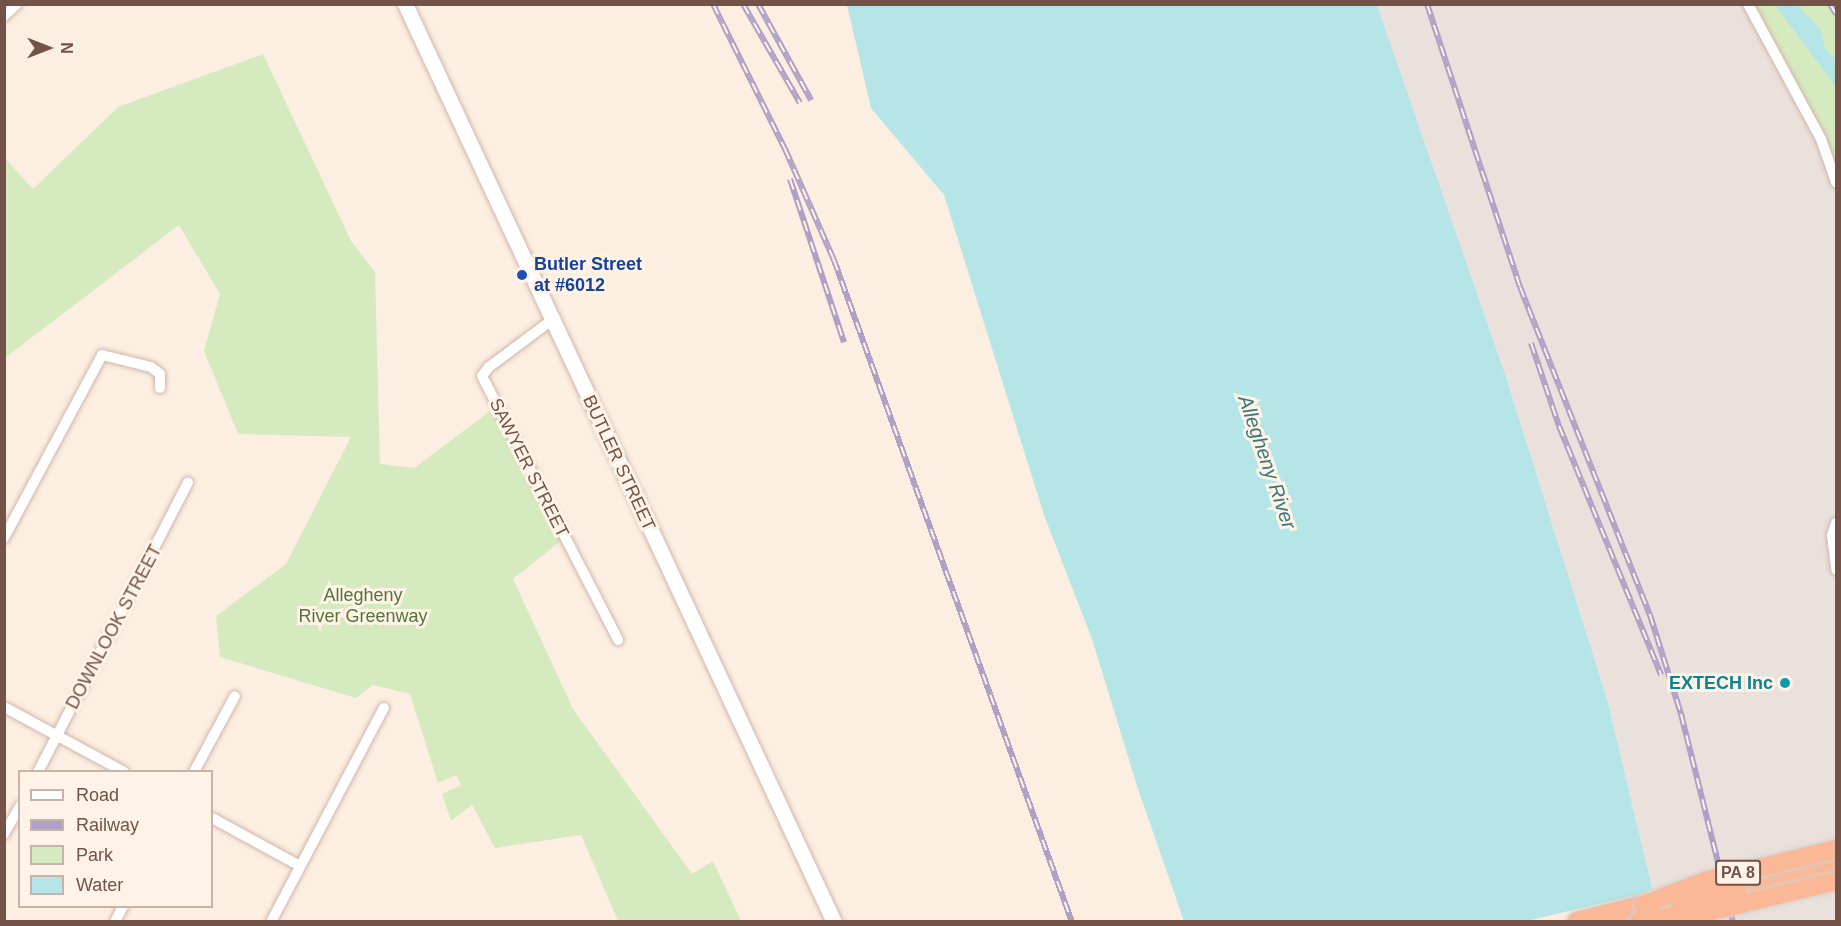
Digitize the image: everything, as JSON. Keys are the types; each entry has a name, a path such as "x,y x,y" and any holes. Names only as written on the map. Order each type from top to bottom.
{"highway":[{"name":"PA 8","path":"1639,916 1705,881 1836,849"},
{"path":"1639,916 1836,865"},
{"name":"PA 8","path":"1577,921 1712,911 1836,881"}],"main road":[{"name":"BUTLER STREET","path":"405,4 834,921"}],"street":[{"path":"4,16 17,4"},
{"path":"1748,4 1821,139 1836,182"},
{"name":"SAWYER STREET","path":"552,320 489,367 482,376 618,640"},
{"path":"4,538 102,355 151,367 160,374 160,388"},
{"name":"DOWNLOOK STREET","path":"39,770 188,483"},
{"path":"1836,523 1832,535 1836,570"},
{"path":"195,770 235,696"},
{"path":"4,707 122,770"},
{"path":"271,921 384,708"},
{"path":"4,834 18,810"},
{"path":"213,819 300,866"}],"shaded area":[{"path":"1377,5 1761,5 1836,160 1836,921 1660,921 1607,699 1505,374"}],"green space":[{"path":"1748,5 1836,5 1836,182 1821,139"},
{"name":"Allegheny River Greenway","path":"263,54 351,241 375,272 380,464 414,468 494,408 562,540 513,579 573,709 692,874 713,861 741,921 618,921 581,835 495,848 472,805 451,821 442,794 461,785 456,775 438,783 410,694 373,685 356,698 220,657 216,616 286,564 351,437 238,434 204,351 220,294 179,225 5,358 4,157 33,189 118,107"}],"water":[{"name":"Allegheny River","path":"847,5 1377,5 1505,374 1607,699 1660,921 1184,921 1138,789 1092,639 1044,515 944,195 871,108"},
{"path":"1775,5 1798,5 1821,30 1825,48 1836,60 1836,87"}],"pier":[{"path":"1655,889 1663,922 1527,921 1644,893"}],"railway":[{"path":"713,4 785,149 834,260 1072,922"},
{"path":"743,4 800,103"},
{"path":"758,4 811,100"},
{"path":"1427,4 1520,287 1650,615 1681,714 1733,922"},
{"path":"1830,4 1836,14"},
{"path":"790,179 844,342"},
{"path":"1531,343 1559,426 1661,675"}],"place":[{"name":"Butler Street at #6012","path":"522,275"},
{"name":"EXTECH Inc","path":"1785,683"}]}
